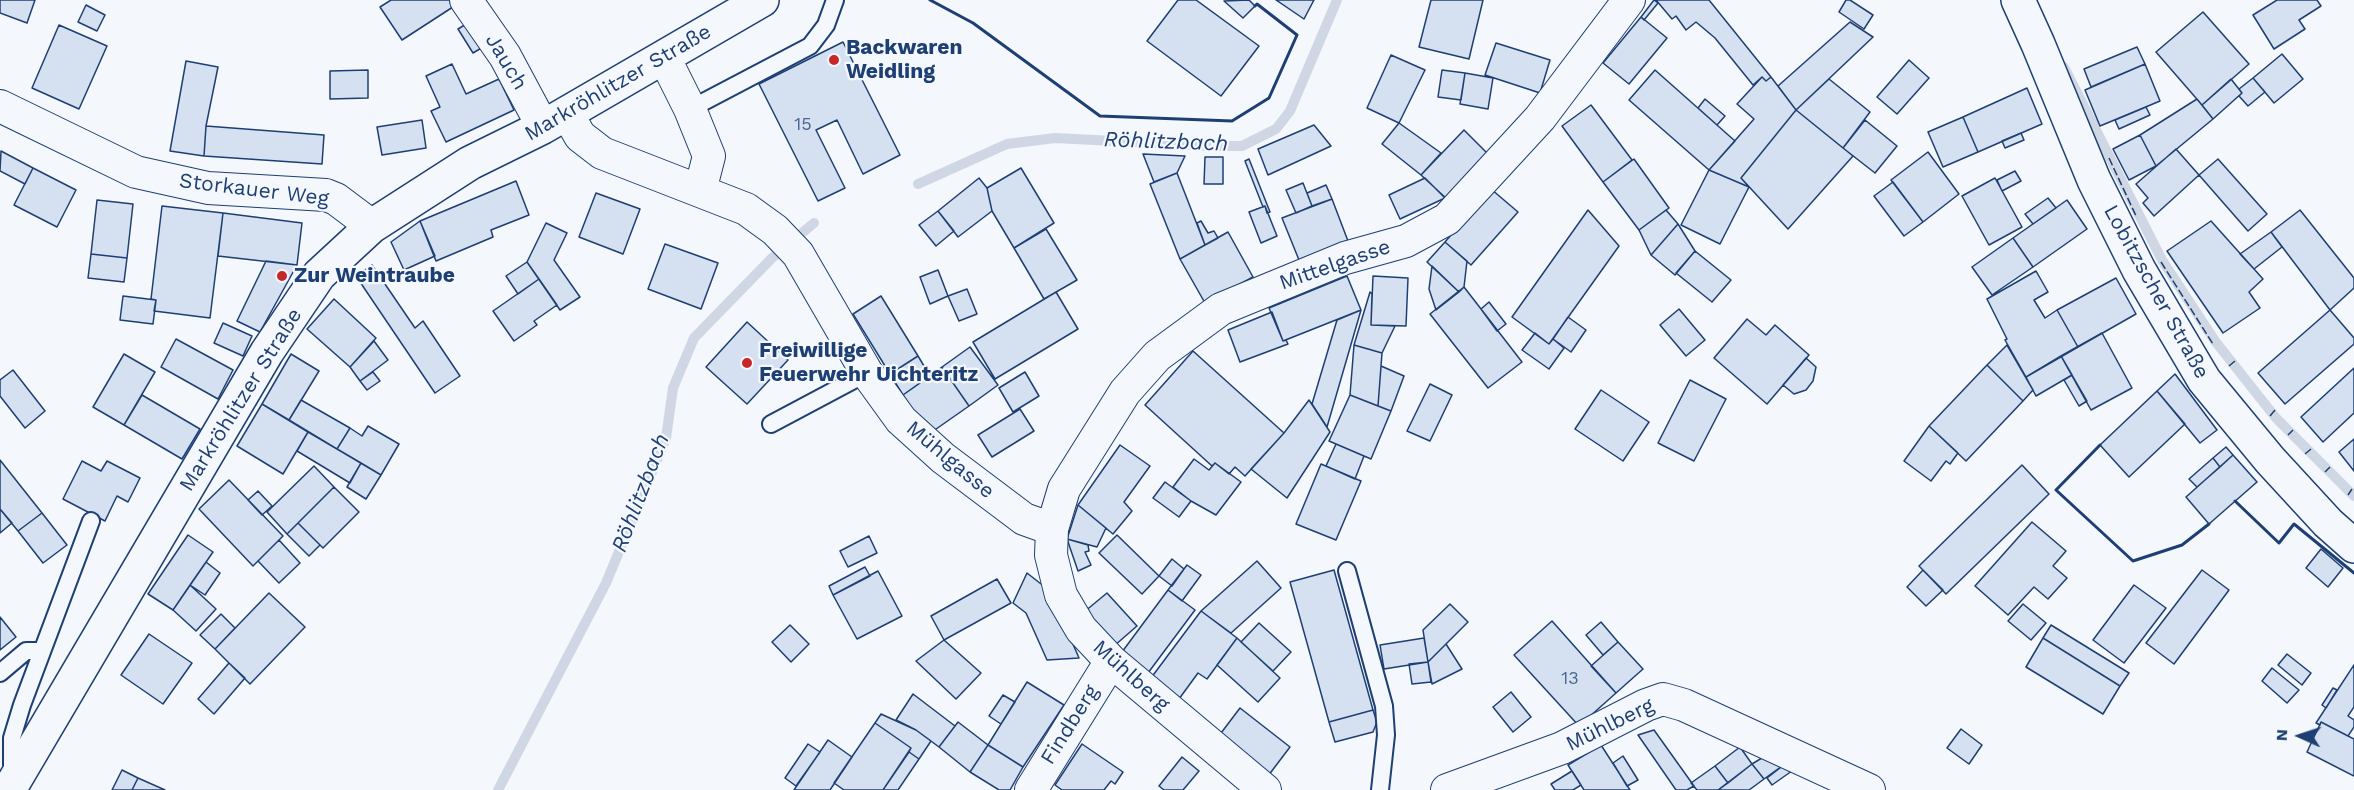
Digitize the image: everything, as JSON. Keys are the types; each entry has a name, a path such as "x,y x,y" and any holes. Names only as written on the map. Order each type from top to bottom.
{"main road":[{"name":"Markröhlitzer Straße","path":"7,788 267,352 319,275 372,226 470,164 555,120 762,0"},
{"name":"Lobitzscher Straße","path":"2018,0 2099,190 2139,270 2204,380 2270,460 2328,524 2354,546"}],"street":[{"name":"Jauch","path":"466,0 505,56 555,120"},
{"name":"Mittelgasse","path":"1052,529 1065,489 1125,392 1156,356 1221,309 1336,262 1406,241 1447,219 1540,118 1629,0"},
{"path":"664,57 690,109 709,156 700,191"},
{"name":"Storkauer Weg","path":"0,106 136,172 208,188 326,195 336,199 372,226"},
{"name":"Mühlgasse","path":"555,120 602,153 746,209 774,230 798,254 867,373 901,420 943,458 1024,519 1052,529"},
{"name":"Mühlberg","path":"1052,529 1051,555 1061,595 1081,629 1111,661 1264,790"},
{"name":"Findberg","path":"1031,790 1111,661"},
{"name":"Mühlberg","path":"1447,790 1562,748 1646,705 1663,699 1684,705 1869,790"}],"lane":[{"path":"690,109 810,46 826,25 835,0"},
{"path":"771,424 867,373"},
{"path":"7,788 12,738 40,651 90,521"},
{"path":"1347,571 1384,706 1386,735 1380,790"},
{"path":"0,673 26,651 40,651"}],"building":[{"path":"0,0 35,0 27,23 0,13"},
{"path":"391,0 453,0 456,5 402,40 380,7"},
{"path":"1178,0 1196,0 1259,46 1221,96 1147,41"},
{"path":"1249,0 1255,6 1243,18 1224,1"},
{"path":"1276,0 1314,0 1304,19"},
{"path":"1431,0 1483,0 1469,59 1419,47"},
{"path":"1654,0 1658,3 1644,20 1641,17"},
{"path":"1656,0 1709,0 1771,77 1766,81 1762,77 1753,85 1715,38 1696,22 1686,30 1676,16 1672,19"},
{"path":"1846,0 1850,0 1873,15 1864,29 1839,12"},
{"path":"2277,0 2317,0 2321,6 2299,20 2305,29 2274,49 2253,15"},
{"path":"86,5 105,15 97,31 78,22"},
{"path":"2203,12 2249,64 2202,105 2156,52"},
{"path":"1641,17 1667,38 1629,84 1603,63"},
{"path":"1850,22 1873,37 1796,110 1778,86"},
{"path":"468,23 483,47 473,53 458,29"},
{"path":"59,25 107,46 79,109 32,88"},
{"path":"843,42 900,155 863,174 837,120 816,130 845,188 818,201 759,84"},
{"path":"1496,43 1550,60 1540,93 1485,75"},
{"path":"2137,47 2145,64 2091,87 2084,69"},
{"path":"2282,54 2303,79 2274,103 2253,78"},
{"path":"1391,55 1425,70 1399,123 1367,108"},
{"path":"1909,60 1929,78 1897,114 1877,97"},
{"path":"186,61 218,67 206,126 204,156 170,151"},
{"path":"452,64 466,94 499,79 514,110 446,142 431,111 440,107 426,76"},
{"path":"2145,64 2160,101 2100,126 2085,90"},
{"path":"368,70 368,98 330,99 330,71"},
{"path":"1442,70 1465,73 1461,100 1438,97"},
{"path":"1655,70 1735,141 1709,170 1629,100"},
{"path":"1465,73 1493,78 1488,109 1460,104"},
{"path":"1762,77 1766,81 1771,77 1796,110 1741,178 1749,187 1709,170 1754,119 1737,104"},
{"path":"2253,78 2265,92 2248,106 2239,96 2242,93 2239,89"},
{"path":"1829,79 1870,112 1843,148 1796,110"},
{"path":"2231,79 2242,93 2213,119 2202,105"},
{"path":"2027,88 2042,124 1978,152 1963,117"},
{"path":"1705,99 1725,116 1717,125 1698,108"},
{"path":"2197,99 2213,119 2156,166 2140,135"},
{"path":"1591,105 1632,160 1603,182 1562,126"},
{"path":"2146,107 2150,115 2119,129 2115,120"},
{"path":"1796,110 1853,156 1788,229 1741,178"},
{"path":"1963,117 1978,152 1943,167 1928,132"},
{"path":"422,120 426,148 382,155 377,127"},
{"path":"1865,120 1897,146 1875,173 1843,148"},
{"path":"1399,123 1441,153 1421,175 1382,144"},
{"path":"1314,125 1331,146 1268,175 1258,149"},
{"path":"206,126 324,135 322,164 204,156"},
{"path":"1464,130 1490,156 1448,200 1421,175"},
{"path":"2021,133 2024,140 2005,148 2002,141"},
{"path":"2140,135 2156,166 2129,180 2113,149"},
{"path":"2176,149 2199,175 2154,216 2143,203 2148,198 2136,184"},
{"path":"1,151 33,168 25,184 0,171"},
{"path":"1928,152 1959,194 1923,222 1891,180"},
{"path":"1143,154 1185,156 1177,173 1154,182"},
{"path":"1205,157 1223,157 1223,184 1204,184"},
{"path":"1249,159 1270,212 1267,213 1265,206 1263,207 1245,161"},
{"path":"1634,159 1669,208 1639,230 1603,182"},
{"path":"2218,159 2267,214 2248,231 2199,175"},
{"path":"33,168 76,190 57,227 14,205"},
{"path":"1021,168 1054,223 1014,248 992,211 987,188"},
{"path":"1709,170 1749,187 1720,244 1681,225"},
{"path":"2015,171 2021,181 2002,191 1997,180"},
{"path":"1177,173 1205,245 1180,259 1150,184"},
{"path":"979,178 987,188 992,211 958,237 938,211"},
{"path":"1425,178 1445,198 1400,219 1389,195"},
{"path":"1995,178 2022,227 1989,245 1962,196"},
{"path":"516,181 529,215 491,230 493,237 436,261 420,221"},
{"path":"1893,182 1923,222 1904,236 1874,196"},
{"path":"1303,183 1312,206 1296,213 1286,190"},
{"path":"1326,185 1332,199 1312,206 1307,193"},
{"path":"1491,189 1518,212 1471,265 1445,242"},
{"path":"596,193 640,209 623,254 579,237"},
{"path":"2048,198 2056,208 2033,224 2025,214"},
{"path":"1332,199 1348,241 1299,260 1282,218"},
{"path":"97,200 133,204 127,258 91,254"},
{"path":"2067,200 2087,229 2033,267 2013,238"},
{"path":"162,206 223,213 210,318 154,311 156,300 151,299"},
{"path":"1265,206 1277,236 1261,243 1249,212"},
{"path":"1588,210 1619,246 1549,344 1512,317"},
{"path":"1666,210 1678,224 1651,255 1639,230"},
{"path":"2300,210 2354,278 2354,288 2330,310 2271,232"},
{"path":"938,211 954,231 936,246 919,225"},
{"path":"223,213 302,223 297,265 218,256"},
{"path":"420,221 435,256 404,270 391,242"},
{"path":"1201,221 1208,233 1214,231 1218,238 1205,245 1197,223"},
{"path":"2211,221 2263,279 2249,292 2260,308 2223,333 2167,251"},
{"path":"546,223 567,233 554,260 580,297 560,310 527,262"},
{"path":"1678,224 1695,251 1675,275 1651,255"},
{"path":"1046,229 1077,280 1044,299 1014,248"},
{"path":"1228,232 1253,277 1205,303 1180,259"},
{"path":"2271,232 2282,247 2254,269 2240,254"},
{"path":"2013,238 2033,267 1992,295 1972,267"},
{"path":"1445,242 1467,261 1464,287 1459,292 1427,262"},
{"path":"665,244 718,263 701,309 648,289"},
{"path":"1695,251 1731,280 1712,302 1676,273"},
{"path":"91,254 127,258 124,282 88,278"},
{"path":"266,261 297,265 260,332 237,321"},
{"path":"527,262 539,279 518,294 506,276"},
{"path":"372,265 415,328 423,321 460,376 435,393 356,276"},
{"path":"1432,266 1459,292 1436,310 1429,289"},
{"path":"938,270 948,296 930,304 920,277"},
{"path":"2036,271 2048,292 2034,300 2045,318 2057,310 2078,347 2026,377 2005,340 2007,339 1987,299"},
{"path":"1347,276 1361,310 1283,341 1269,308"},
{"path":"1373,276 1408,278 1406,326 1371,325"},
{"path":"2116,278 2136,314 2078,347 2057,310"},
{"path":"539,279 557,305 534,321 537,325 514,341 493,311"},
{"path":"1464,287 1522,362 1488,388 1430,314"},
{"path":"967,289 977,314 959,321 948,296"},
{"path":"1056,292 1078,329 995,379 973,342"},
{"path":"1370,292 1372,294 1371,325 1395,326 1382,353 1354,345"},
{"path":"123,296 156,300 153,324 120,320"},
{"path":"881,296 918,356 890,374 853,314"},
{"path":"334,299 376,338 350,367 307,329"},
{"path":"1489,302 1506,324 1497,331 1481,309"},
{"path":"1679,309 1705,340 1686,356 1660,325"},
{"path":"1361,310 1327,427 1312,404 1337,320"},
{"path":"2330,310 2354,338 2354,344 2285,404 2258,373"},
{"path":"1272,312 1283,341 1286,340 1288,344 1240,362 1228,330"},
{"path":"1568,317 1586,330 1571,352 1553,339"},
{"path":"1747,319 1766,335 1775,325 1809,355 1767,404 1714,358"},
{"name":"Freiwillige Feuerwehr Uichteritz","path":"747,322 788,360 747,404 706,367"},
{"path":"223,323 252,336 243,356 214,343"},
{"path":"1535,333 1549,344 1553,339 1564,348 1549,369 1522,350"},
{"path":"2102,333 2132,388 2091,410 2061,356"},
{"path":"176,339 233,370 218,399 161,367"},
{"path":"374,341 388,360 360,381 350,367"},
{"path":"1354,345 1382,353 1378,406 1350,395"},
{"path":"2007,345 2033,390 2023,401 1987,365"},
{"path":"970,347 998,385 969,406 942,367"},
{"path":"1193,351 1284,433 1245,476 1235,467 1229,474 1215,463 1212,466 1145,405"},
{"path":"124,354 155,372 124,425 93,407"},
{"path":"291,354 319,371 289,420 262,404"},
{"path":"918,356 930,376 903,395 890,374"},
{"path":"2061,356 2072,375 2036,396 2026,377"},
{"path":"1806,358 1816,367 1813,381 1806,390 1794,394 1783,385"},
{"path":"1987,365 2023,401 1966,461 1929,426"},
{"path":"1381,366 1404,376 1391,411 1378,406"},
{"path":"942,367 969,406 929,434 903,395"},
{"path":"2354,368 2354,413 2323,442 2301,417"},
{"path":"13,370 45,411 25,428 0,396 0,380"},
{"path":"373,372 380,381 367,390 360,381"},
{"path":"1025,372 1039,396 1013,412 999,388"},
{"path":"2175,374 2217,430 2200,443 2157,391"},
{"path":"2072,375 2087,401 2079,406 2064,380"},
{"path":"1690,380 1726,399 1694,461 1658,443"},
{"path":"1430,384 1452,395 1430,441 1407,431"},
{"path":"1601,390 1649,422 1623,461 1575,429"},
{"path":"2157,391 2185,424 2129,477 2100,445"},
{"path":"142,395 200,429 182,459 124,425"},
{"path":"1350,395 1391,411 1371,459 1329,441"},
{"path":"301,400 350,428 337,449 289,420"},
{"path":"1309,400 1330,432 1287,498 1251,469 1284,433"},
{"path":"262,404 308,432 283,474 237,446"},
{"path":"1020,409 1034,431 992,457 978,435"},
{"path":"368,426 399,444 381,475 337,449 350,428 362,436"},
{"path":"1929,426 1958,453 1950,464 1946,461 1931,481 1904,461"},
{"path":"308,432 361,463 350,483 297,451"},
{"path":"2354,439 2354,471 2339,452"},
{"path":"1336,444 1364,456 1355,479 1326,466"},
{"path":"1120,445 1150,466 1124,502 1132,511 1113,534 1078,505"},
{"path":"2226,447 2233,455 2220,467 2213,458"},
{"path":"2233,455 2257,482 2209,524 2186,497"},
{"path":"2213,458 2220,467 2197,487 2189,479"},
{"path":"1194,459 1209,470 1215,463 1241,482 1216,515 1191,501 1173,487"},
{"path":"0,460 42,513 18,531 0,509"},
{"path":"82,461 101,471 107,461 140,478 128,502 117,496 105,521 63,499"},
{"path":"361,463 381,475 366,499 347,487"},
{"path":"1321,464 1361,481 1336,540 1296,524"},
{"path":"2022,465 2049,494 1946,594 1919,566"},
{"path":"314,466 334,487 287,534 267,512"},
{"path":"229,480 283,536 253,566 199,509"},
{"path":"1165,482 1191,501 1179,517 1153,498"},
{"path":"334,487 359,512 323,548 298,523"},
{"path":"258,491 272,506 262,515 248,500"},
{"path":"1078,505 1106,528 1097,547 1067,539"},
{"path":"0,509 12,523 0,533"},
{"path":"42,513 67,545 43,563 18,531"},
{"path":"2032,522 2066,551 2053,566 2067,578 2048,599 2034,587 2008,615 1975,586"},
{"path":"298,523 320,545 309,556 287,534"},
{"path":"188,535 213,552 173,610 148,594"},
{"path":"1117,535 1159,576 1142,594 1099,553"},
{"path":"869,536 877,553 848,567 840,551"},
{"path":"1067,539 1088,545 1089,551 1085,552 1091,565 1078,571"},
{"path":"279,540 300,563 279,583 258,561"},
{"path":"2321,549 2343,568 2328,587 2306,568"},
{"path":"1172,559 1184,569 1172,586 1159,576"},
{"path":"1257,561 1281,588 1231,633 1201,611"},
{"path":"206,562 220,573 205,595 190,585"},
{"path":"1187,565 1201,575 1182,601 1168,590"},
{"path":"865,567 870,576 833,595 829,586"},
{"path":"1334,570 1373,710 1329,722 1290,582"},
{"path":"1923,570 1943,590 1926,606 1907,587"},
{"path":"2202,570 2229,590 2174,664 2146,643"},
{"path":"878,571 902,616 857,639 833,595"},
{"path":"1027,573 1050,591 1079,658 1047,660 1026,613 1013,603"},
{"path":"997,579 1011,603 944,640 931,616"},
{"path":"190,585 216,609 196,631 173,610"},
{"path":"2134,585 2166,608 2124,663 2093,640"},
{"path":"1168,590 1195,610 1148,673 1122,652"},
{"path":"269,593 305,627 250,684 215,649"},
{"path":"1107,593 1137,626 1114,646 1084,612"},
{"path":"1450,604 1468,622 1428,662 1423,630"},
{"path":"2023,604 2046,623 2031,640 2008,621"},
{"path":"1201,611 1237,638 1207,679 1198,673 1179,699 1151,678"},
{"path":"221,614 235,628 215,649 200,635"},
{"path":"0,617 16,637 0,650"},
{"path":"1552,621 1616,693 1579,726 1514,655"},
{"path":"1601,622 1618,642 1603,655 1586,635"},
{"path":"1259,623 1291,652 1273,671 1241,642"},
{"path":"790,625 809,644 791,662 772,642"},
{"path":"2051,625 2129,673 2120,686 2043,638"},
{"path":"149,634 192,663 163,704 121,675"},
{"path":"1237,638 1280,678 1258,702 1217,665"},
{"path":"1424,638 1428,662 1384,669 1380,645"},
{"path":"2043,638 2120,686 2103,714 2026,667"},
{"path":"944,640 981,673 956,699 916,661"},
{"path":"1618,642 1643,669 1616,693 1591,666"},
{"path":"1446,644 1462,669 1432,684 1428,662"},
{"path":"2287,654 2311,673 2302,685 2278,665"},
{"path":"1428,662 1431,682 1412,684 1409,664"},
{"path":"229,663 245,678 214,714 198,699"},
{"path":"2354,665 2354,707 2348,716 2354,720 2354,727 2348,736 2321,722 2320,725 2316,723"},
{"path":"2272,668 2299,690 2287,703 2262,681"},
{"path":"1027,682 1064,705 1023,767 988,745"},
{"path":"2333,688 2337,690 2326,708 2322,705"},
{"path":"1511,692 1531,717 1513,732 1493,707"},
{"path":"913,694 955,726 939,747 916,730 896,720"},
{"path":"1003,695 1015,702 1001,724 989,716"},
{"path":"1240,708 1290,747 1268,776 1218,737"},
{"path":"1373,710 1377,722 1373,732 1335,742 1329,722"},
{"path":"881,714 916,730 931,741 919,759 909,752 911,748 875,723"},
{"path":"958,722 988,745 970,772 939,747"},
{"path":"2321,722 2354,739 2354,776 2307,752"},
{"path":"875,723 911,748 883,790 844,790 834,783"},
{"path":"1961,729 1982,745 1969,764 1947,748"},
{"path":"1654,730 1694,786 1687,790 1676,790 1638,735"},
{"path":"828,740 852,757 830,790 794,790"},
{"path":"808,744 820,752 796,786 785,778"},
{"path":"1082,744 1123,772 1115,784 1111,781 1104,790 1062,790 1055,785"},
{"path":"988,745 1023,767 1010,790 999,790 970,772"},
{"path":"1601,745 1630,790 1584,790 1568,765"},
{"path":"1740,747 1752,764 1728,783 1715,766"},
{"path":"909,752 919,759 898,790 883,790"},
{"path":"1770,753 1789,761 1764,779 1752,764"},
{"path":"1623,756 1638,780 1627,786 1613,763"},
{"path":"1182,757 1199,771 1183,790 1164,790 1159,786"},
{"path":"1789,761 1799,766 1772,785 1767,778"},
{"path":"1752,764 1764,779 1749,790 1718,790"},
{"path":"1715,766 1728,783 1718,790 1697,790 1691,783"},
{"path":"122,770 138,778 132,790 112,790"},
{"path":"1572,771 1581,785 1573,790 1555,790 1551,784"},
{"path":"138,778 165,790 132,790"}],"waterway":[{"name":"Röhlitzbach","path":"918,184 1007,144 1055,138 1242,146 1276,129 1290,111 1337,0"},
{"path":"2064,67 2162,260 2215,341 2276,418 2354,496"},
{"name":"Röhlitzbach","path":"498,790 606,583 666,438 673,388 694,338 772,258 814,223"}],"fence":[{"path":"2109,158 2137,218"},
{"path":"2161,262 2213,344"},
{"path":"2229,366 2235,361"},
{"path":"2270,416 2275,410"},
{"path":"2288,435 2293,430"},
{"path":"2305,454 2311,449"},
{"path":"2325,472 2330,467"},
{"path":"2348,495 2352,489"}],"wall":[{"path":"930,0 973,23 1100,116 1232,121 1269,98 1297,35 1257,4 1255,6"},
{"path":"2100,445 2056,490 2133,561 2182,545 2209,524"},
{"path":"2235,501 2279,543 2294,524 2354,573"}],"place":[{"name":"Backwaren Weidling","path":"834,60"},
{"name":"Zur Weintraube","path":"282,276"},
{"name":"Freiwillige Feuerwehr Uichteritz","path":"747,363"}]}
